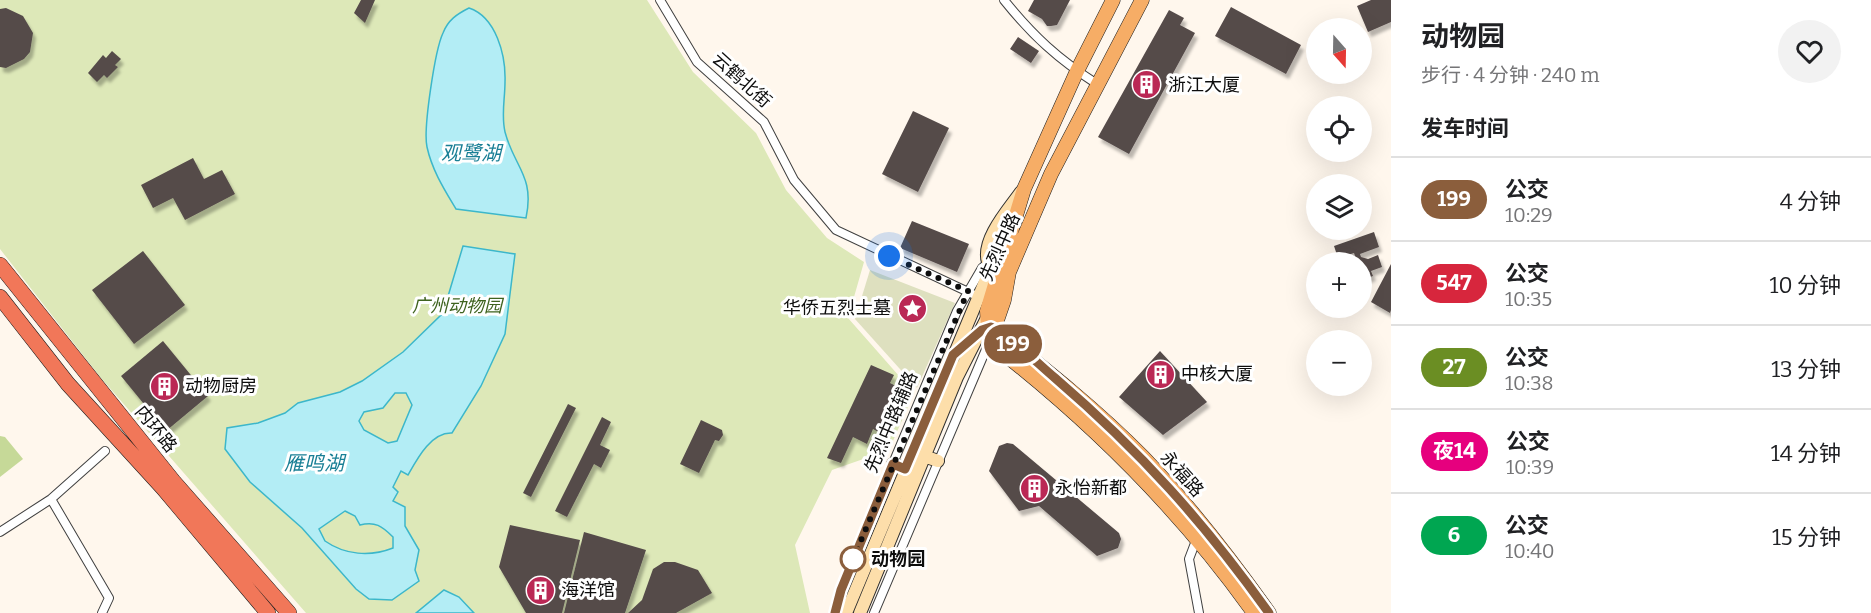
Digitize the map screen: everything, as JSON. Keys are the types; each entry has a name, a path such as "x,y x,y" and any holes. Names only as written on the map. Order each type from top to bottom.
{"highway":[{"name":"内环路","path":"0,265 173,481 289,613"},
{"name":"内环路","path":"0,297 68,384 163,488 268,613"}],"main road":[{"name":"先烈中路","path":"997,265 1023,189 1077,71 1113,0"},
{"name":"先烈中路","path":"846,613 953,355 973,294 997,265 1051,174 1142,0"},
{"path":"860,613 957,377 987,330 997,265"},
{"path":"953,355 987,330"},
{"name":"永福路","path":"987,330 1151,486 1197,538 1254,613"},
{"name":"永福路","path":"987,330 1085,404 1154,469 1221,547 1269,613"},
{"path":"924,456 938,461"},
{"path":"893,464 905,469"}],"street":[{"name":"云鹤北街","path":"660,0 697,62 764,122 794,180 836,230 973,294"},
{"path":"1004,0 1035,38 1097,84"},
{"name":"先烈中路辅路","path":"835,613 841,590 893,464 973,294"},
{"path":"874,613 938,461 987,330"},
{"path":"0,532 51,500 105,451"},
{"path":"51,500 109,598 102,613"},
{"path":"1197,538 1189,559 1199,613"}],"green space":[{"name":"广州动物园","path":"0,0 647,0 693,72 756,133 786,190 827,238 864,262 848,318 914,393 889,450 832,470 795,545 810,613 306,613 101,378 0,249"},
{"path":"870,270 955,303 917,388 855,319"},
{"path":"0,436 5,437 23,459 0,477"}],"water":[{"name":"观鹭湖","path":"469,8 478,13 493,28 504,60 504,126 509,144 526,182 528,204 526,218 456,209 429,155 426,138 428,108 440,42 450,21"},
{"name":"雁鸣湖","path":"463,246 515,254 505,334 481,386 452,433 444,434 431,442 420,454 408,475 401,471 393,487 398,492 393,501 405,507 405,526 419,550 415,570 419,581 392,600 369,599 356,589 302,528 250,482 225,449 227,428 258,423 285,413 298,403 340,392 362,381 403,352 443,313","holes":["395,393 406,393 412,405 397,441 388,443 364,430 359,421 364,412 383,408","345,511 355,516 360,525 374,524 385,530 393,537 393,548 375,553 358,553 349,552 325,541 319,529"]},
{"path":"444,590 459,597 474,613 416,613"}],"building":[{"path":"361,0 375,0 365,23 354,13"},
{"path":"1034,0 1070,0 1057,25 1047,26 1042,19 1028,11"},
{"path":"1371,0 1391,0 1391,22 1372,30 1372,18 1362,18 1357,6"},
{"path":"1231,7 1301,45 1286,74 1215,36"},
{"path":"6,8 23,16 33,33 30,52 24,59 6,68 0,67 0,9"},
{"name":"浙江大厦","path":"1169,10 1184,18 1180,25 1195,33 1129,154 1098,137"},
{"path":"1018,37 1039,51 1031,63 1010,49"},
{"path":"112,51 121,59 115,65 118,67 107,78 104,75 97,82 88,73 103,55 106,58"},
{"path":"913,111 949,128 918,192 882,174"},
{"path":"193,158 204,179 222,170 235,194 185,220 173,198 153,208 141,185"},
{"path":"912,221 969,244 957,272 900,248"},
{"path":"1374,232 1379,247 1365,252 1336,252 1334,246 1351,240 1372,240"},
{"path":"143,251 185,305 134,344 92,290"},
{"path":"1378,255 1382,267 1372,271 1372,257"},
{"path":"1391,264 1390,313 1372,303"},
{"name":"动物厨房","path":"163,341 208,396 166,431 121,376"},
{"name":"中核大厦","path":"1160,351 1207,402 1163,435 1119,397"},
{"path":"871,365 894,375 890,383 904,390 884,435 873,429 867,444 853,437 841,463 827,458"},
{"path":"568,404 576,408 531,497 523,493"},
{"path":"602,417 611,422 600,445 610,450 601,468 594,464 567,517 555,511"},
{"path":"701,420 722,430 723,435 719,441 715,440 699,473 680,464"},
{"name":"永怡新都","path":"1007,443 1013,444 1119,533 1121,539 1118,548 1097,556 1039,506 1019,511 989,471 999,446"},
{"name":"海洋馆","path":"510,525 580,540 562,613 526,613 499,567"},
{"path":"584,532 646,550 625,613 564,613"},
{"name":"海洋馆","path":"664,562 675,562 698,570 712,593 676,613 628,613 642,600 653,569"}],"bus line":[{"name":"199","path":"835,613 841,590 893,464 905,469 953,355 982,330 991,327 1044,369 1114,430 1161,476 1221,547 1269,613"}],"place":[{"name":"浙江大厦","path":"1147,85"},
{"name":"华侨五烈士墓","path":"912,308"},
{"name":"中核大厦","path":"1160,374"},
{"name":"动物厨房","path":"164,386"},
{"name":"永怡新都","path":"1034,488"},
{"name":"动物园","path":"853,559"},
{"name":"海洋馆","path":"540,590"}],"route":[{"path":"853,559 957,311 968,291 889,256"}]}
